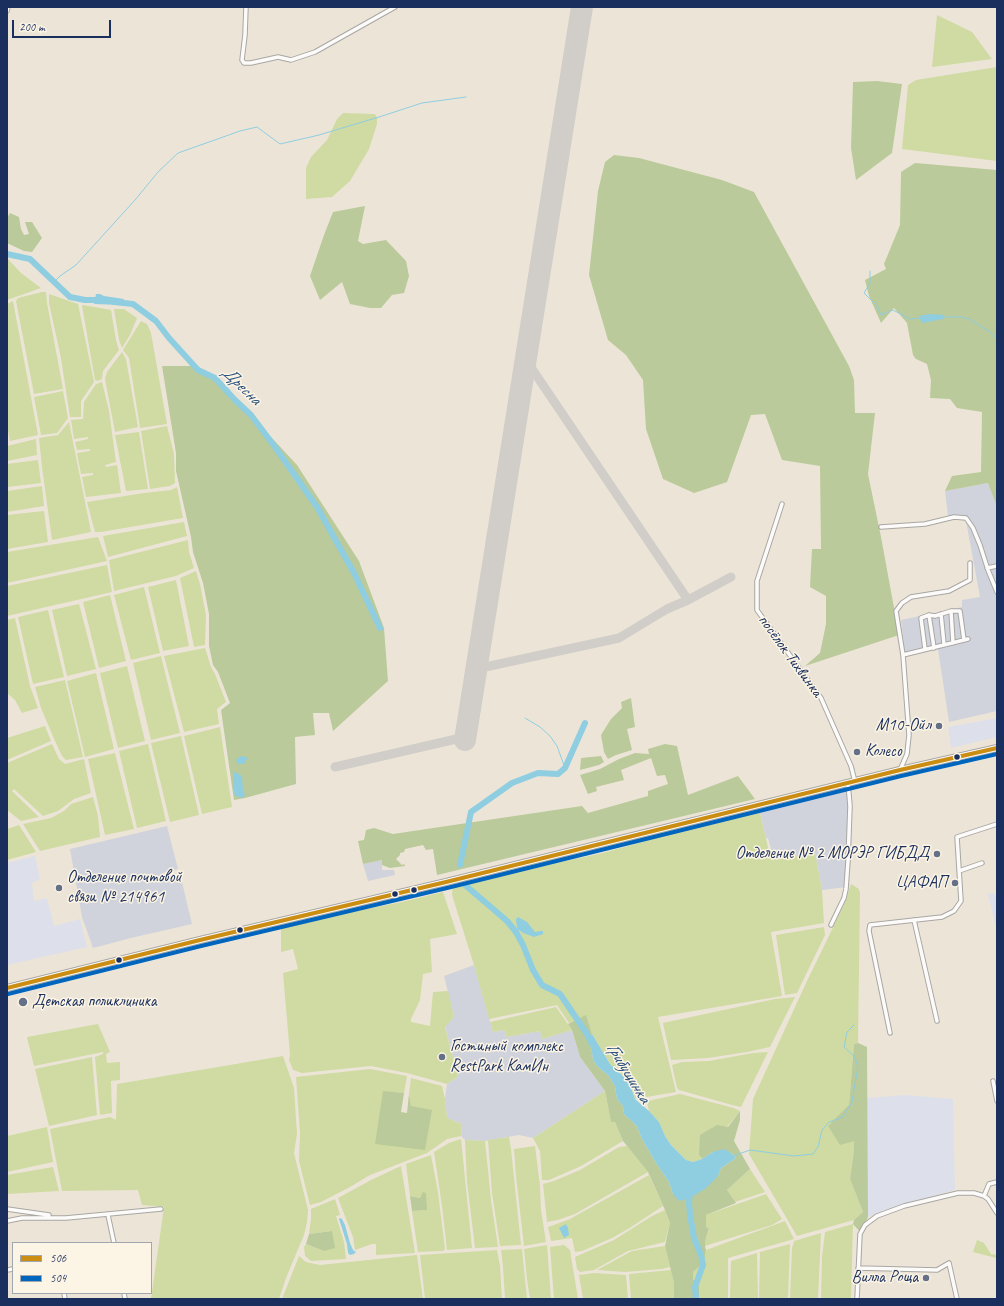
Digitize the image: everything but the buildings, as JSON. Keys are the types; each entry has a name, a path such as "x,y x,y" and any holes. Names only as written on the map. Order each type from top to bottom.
{"main road":[{"path":"7,988 900,770 997,748"}],"street":[{"path":"7,11 8,7"},
{"path":"246,7 242,60 244,63 251,63 278,57 291,60 315,52 395,7"},
{"name":"посёлок Тихвинка","path":"782,504 757,581 757,610 821,698 851,766 855,782"},
{"path":"881,527 925,524 954,517 966,518 976,533 987,568 996,584 997,592"},
{"path":"900,770 907,754 909,735 903,655 896,612 902,603 911,597 949,591 970,580 970,563"},
{"path":"987,568 997,566"},
{"path":"925,649 921,618 929,615 935,616 960,610 964,640"},
{"path":"951,611 953,643"},
{"path":"941,614 944,644"},
{"path":"929,615 934,648"},
{"path":"903,655 968,639"},
{"path":"831,925 844,898 846,889 850,806 848,783"},
{"path":"890,1032 870,925 942,917 954,911 961,901 957,836 997,824"},
{"path":"959,871 982,863"},
{"path":"914,920 937,1021"},
{"path":"993,1081 997,1101"},
{"path":"984,1196 989,1184 997,1182"},
{"path":"857,1299 860,1234 868,1222 877,1216 904,1206 958,1193 974,1193 984,1196 988,1199 997,1213"},
{"path":"7,1209 66,1218 162,1209"},
{"path":"108,1215 114,1242"},
{"path":"7,1221 22,1218 60,1217"},
{"path":"858,1268 937,1270 949,1263 956,1299"}],"shaded area":[{"path":"988,483 997,507 997,711 949,722 938,649 905,655 901,620 962,607 962,600 980,597 966,521 948,516 945,491"},
{"path":"997,718 997,737 951,748 948,727"},
{"path":"844,789 850,793 846,887 822,890 815,853 774,860 768,838 766,838 759,809"},
{"path":"167,826 178,869 163,873 165,876 180,874 192,924 93,948 82,917 70,849"},
{"path":"35,856 40,879 32,883 34,901 47,898 54,926 80,919 87,947 7,965 7,863"},
{"path":"382,860 382,870 394,870 395,875 368,881 363,864"},
{"path":"994,893 995,896 997,896 997,932 988,894"},
{"path":"474,965 493,1032 504,1030 507,1037 540,1031 542,1039 572,1030 580,1057 605,1091 533,1138 519,1135 485,1141 465,1140 461,1136 462,1124 447,1118 445,1099 447,1084 458,1077 445,1026 454,1017 444,976"},
{"path":"906,1095 953,1099 955,1190 891,1208 868,1217 867,1098"}],"green space":[{"path":"937,15 972,32 992,59 932,67"},
{"path":"997,67 997,161 902,149 908,85 916,80"},
{"path":"877,81 902,84 892,153 856,180 851,148 853,82"},
{"path":"343,113 375,114 377,124 369,149 350,181 332,197 306,199 306,168 311,157 327,140 337,119"},
{"path":"614,155 639,158 722,180 754,192 849,366 854,380 855,413 875,413 868,474 899,635 805,666 820,653 826,624 826,596 810,587 812,549 821,549 820,466 782,460 765,414 751,415 727,482 694,493 663,479 646,429 643,380 626,355 608,340 589,275 598,191 605,162"},
{"path":"915,163 997,170 997,507 988,483 945,491 952,476 981,472 982,412 957,408 950,399 930,398 931,380 927,364 916,359 913,355 907,323 894,308 881,323 869,296 865,280 886,269 884,264 900,225 901,172"},
{"path":"365,206 358,241 363,244 386,240 406,261 409,276 404,293 392,295 381,308 370,308 350,304 342,282 320,300 310,276 333,212"},
{"path":"10,213 19,217 21,229 24,235 29,234 25,222 32,222 42,238 32,252 24,251 7,243 7,218"},
{"path":"7,258 21,273 41,288 7,300"},
{"path":"46,292 63,389 34,394 16,301 18,298"},
{"path":"49,294 78,304 94,382 81,401 81,417 70,417 61,358 49,303"},
{"path":"13,301 38,435 10,441 7,426 7,304"},
{"path":"83,305 111,310 119,350 103,371 102,379 98,381 95,380"},
{"path":"114,309 124,309 137,318 130,335 122,348 119,340"},
{"path":"141,321 147,324 151,333 167,424 140,428 129,358 123,350"},
{"path":"122,352 126,359 138,427 115,432 105,379 107,372"},
{"path":"162,366 198,366 233,396 297,465 359,561 384,628 388,681 333,731 329,713 313,713 315,735 295,737 296,784 234,800 221,710 230,703 218,672 213,665 209,646 209,614 203,583 193,552 176,471 176,453"},
{"path":"102,382 109,411 116,462 105,465 106,467 117,465 121,493 86,497 82,477 93,475 93,473 81,474 77,453 90,451 90,449 77,450 75,442 88,439 88,437 74,439 71,420 83,419 84,402 96,384"},
{"path":"63,391 68,418 57,433 41,435 34,397"},
{"path":"69,422 91,532 52,540 39,438 58,435"},
{"path":"167,426 174,454 175,483 170,486 150,489 141,431"},
{"path":"139,432 148,489 126,491 115,435"},
{"path":"36,439 37,455 7,461 7,446"},
{"path":"38,460 41,483 7,487 7,464"},
{"path":"42,486 44,506 7,512 7,491"},
{"path":"177,487 183,518 95,532 87,502 171,490"},
{"path":"44,511 48,542 7,549 7,515"},
{"path":"184,522 187,536 108,557 103,536"},
{"path":"98,537 107,561 7,583 7,552"},
{"path":"188,540 189,552 194,568 176,576 114,591 109,560"},
{"path":"107,565 112,592 7,616 7,586"},
{"path":"196,571 206,615 205,645 194,647 180,578"},
{"path":"176,580 189,646 163,651 148,587"},
{"path":"144,587 160,653 131,660 114,595"},
{"path":"110,595 126,661 99,668 83,602"},
{"path":"79,604 96,669 67,676 52,610"},
{"path":"48,610 64,677 33,684 18,617"},
{"path":"15,618 30,686 38,708 22,713 15,700 7,693 7,620"},
{"path":"205,648 211,667 226,702 217,709 219,724 184,732 164,656"},
{"path":"161,656 180,733 151,740 133,663"},
{"path":"127,666 145,741 118,748 100,673"},
{"path":"96,673 114,749 85,757 67,681"},
{"path":"65,680 83,757 66,760 62,756 55,741 41,708 35,687"},
{"path":"631,698 635,727 627,729 632,750 608,759 604,752 601,735 611,719 622,708 621,702"},
{"path":"45,726 51,741 7,760 7,738"},
{"path":"220,727 232,807 202,814 184,736"},
{"path":"181,736 199,815 170,822 151,743"},
{"path":"52,744 59,759 65,764 84,759 91,793 74,799 58,811 43,816 14,789 12,791 39,817 21,821 7,810 7,763"},
{"path":"148,744 166,821 137,828 119,751"},
{"path":"665,744 677,746 688,795 738,776 755,799 437,875 433,849 426,850 423,845 405,849 404,852 400,853 396,859 405,866 390,868 382,865 382,860 363,864 358,841 364,840 366,830 374,828 393,834 582,806 588,813 648,796 648,791 668,784 665,775 657,776 651,758 621,770 624,780 596,787 597,791 588,794 580,775 600,769 635,753 649,754 648,749"},
{"path":"115,753 134,829 105,835 88,759"},
{"path":"601,756 604,762 599,765 580,770 581,758"},
{"path":"93,797 98,816 100,837 40,851 23,824 51,818 64,811 71,804"},
{"path":"759,809 771,860 815,853 822,890 824,923 771,932 782,996 658,1017 676,1092 635,1099 629,1082 610,1064 592,1034 586,1016 569,1023 557,1005 489,1019 452,895 453,885 603,853"},
{"path":"19,825 36,852 7,860 7,829"},
{"path":"851,884 859,889 860,893 858,1043 854,1044 849,1105 854,1140 850,1179 863,1212 854,1220 797,1236 749,1154 753,1099 806,983 844,905"},
{"path":"443,892 457,934 430,939 432,972 423,974 420,1000 411,1022 430,1026 433,992 448,991 454,1017 445,1027 458,1077 447,1084 407,1073 371,1066 302,1073 293,1070 289,1060 290,1055 283,973 298,969 293,949 281,952 281,926 402,902"},
{"path":"824,927 825,935 797,993 785,995 776,935"},
{"path":"795,997 770,1047 708,1058 671,1060 663,1023 775,999"},
{"path":"556,1007 572,1030 542,1039 540,1031 507,1037 504,1030 493,1032 490,1022"},
{"path":"586,1015 592,1034 588,1038 593,1060 598,1067 608,1075 615,1086 617,1099 623,1106 624,1114 637,1126 641,1137 669,1182 673,1194 718,1176 721,1168 736,1158 730,1152 713,1152 702,1159 699,1155 700,1135 717,1125 728,1127 740,1111 740,1120 734,1141 750,1169 727,1190 736,1203 706,1215 706,1227 709,1229 706,1237 704,1263 693,1272 693,1280 699,1280 699,1299 674,1299 674,1283 665,1246 670,1223 665,1210 648,1172 623,1141 615,1122 611,1122 605,1091 580,1057 572,1030 568,1024"},
{"path":"98,1024 110,1052 106,1054 107,1063 120,1062 120,1080 111,1081 112,1113 100,1115 95,1057 103,1054 103,1052 34,1066 27,1037"},
{"path":"858,1043 867,1047 868,1217 861,1233 853,1224 854,1220 863,1212 850,1179 854,1141 840,1145 828,1126 849,1105 854,1044"},
{"path":"768,1052 741,1107 679,1090 677,1088 672,1065 682,1062 709,1061 753,1053"},
{"path":"283,1056 294,1088 297,1134 294,1153 308,1210 304,1235 279,1299 151,1299 164,1207 142,1205 138,1190 62,1191 50,1129 110,1117 116,1120 117,1084"},
{"path":"92,1057 97,1115 49,1126 35,1069"},
{"path":"370,1069 407,1076 404,1093 383,1092 425,1150 411,1106 409,1094 411,1078 442,1086 447,1118 462,1124 461,1136 447,1139 427,1153 370,1175 321,1202 310,1205 299,1161 300,1133 296,1077"},
{"path":"383,1091 404,1093 401,1112 407,1113 409,1094 411,1106 432,1110 425,1150 375,1144"},
{"path":"605,1091 611,1122 615,1122 623,1141 581,1166 549,1180 542,1180 540,1151 533,1138"},
{"path":"680,1094 734,1108 740,1111 727,1127 699,1155 702,1159 693,1162 686,1160 671,1145 659,1122 649,1111 647,1102"},
{"path":"47,1127 53,1162 7,1172 7,1136"},
{"path":"509,1137 521,1245 500,1246 492,1193 488,1140"},
{"path":"461,1139 472,1248 447,1250 434,1152 449,1143"},
{"path":"465,1140 485,1141 491,1200 498,1247 475,1248 467,1182"},
{"path":"535,1146 540,1186 541,1210 546,1242 524,1246 514,1149"},
{"path":"627,1146 648,1172 575,1214 547,1222 543,1184 580,1170 619,1147"},
{"path":"431,1155 438,1192 445,1249 443,1251 418,1252 412,1211 427,1210 420,1198 410,1196 406,1164"},
{"path":"401,1166 415,1253 376,1255 376,1244 355,1250 353,1237 338,1198"},
{"path":"53,1167 59,1191 7,1194 7,1175"},
{"path":"750,1169 765,1192 735,1202 727,1190"},
{"path":"649,1175 663,1206 612,1238 582,1251 575,1252 572,1238 551,1241 548,1227 570,1219"},
{"path":"423,1192 426,1193 427,1210 412,1211 410,1196 420,1198"},
{"path":"766,1194 782,1219 772,1225 705,1246 706,1237 709,1230 706,1227 706,1215"},
{"path":"335,1199 340,1215 336,1216 344,1242 346,1259 311,1261 305,1256 304,1247 306,1244 324,1251 332,1231 309,1234 311,1209"},
{"path":"665,1210 670,1223 665,1242 628,1251 594,1270 580,1272 577,1269 575,1257 614,1240 652,1216"},
{"path":"785,1221 794,1239 728,1258 728,1299 699,1299 699,1281 693,1280 693,1272 704,1263 706,1250"},
{"path":"853,1224 851,1299 821,1299 822,1257 825,1232"},
{"path":"332,1231 335,1248 324,1251 306,1244 309,1234"},
{"path":"821,1233 818,1299 790,1299 792,1248 794,1241"},
{"path":"977,1240 984,1243 991,1254 997,1255 996,1258 973,1252"},
{"path":"790,1244 788,1299 759,1299 760,1252"},
{"path":"547,1245 551,1299 530,1299 524,1249"},
{"path":"564,1245 570,1250 578,1299 554,1299 550,1247"},
{"path":"665,1246 670,1267 625,1272 597,1270 632,1251"},
{"path":"522,1249 527,1299 505,1299 501,1250"},
{"path":"497,1250 500,1266 502,1299 425,1299 420,1255"},
{"path":"757,1253 758,1299 730,1299 731,1261"},
{"path":"417,1255 423,1299 282,1299 299,1256 306,1262 320,1265"},
{"path":"671,1270 674,1283 674,1299 631,1299 629,1274"},
{"path":"594,1273 626,1275 628,1299 583,1299 579,1275"}],"water":[{"path":"96,294 124,299 121,305 94,304"},
{"path":"930,314 944,315 944,317 943,319 922,323 919,316"},
{"path":"241,756 248,758 244,764 238,764 236,760"},
{"path":"233,771 242,776 243,791 245,794 243,798 235,796 233,788"},
{"path":"518,917 527,922 535,932 543,931 543,934 534,937 523,933 517,928 516,919"},
{"path":"592,1034 610,1064 629,1082 635,1099 659,1122 671,1145 686,1160 693,1162 702,1159 713,1152 723,1149 730,1152 736,1158 721,1168 718,1176 706,1188 690,1198 679,1201 673,1194 669,1182 641,1137 637,1126 624,1114 623,1106 617,1099 615,1086 608,1075 598,1067 593,1060 588,1038"},
{"path":"340,1218 345,1225 353,1250 356,1252 354,1254 350,1255 348,1253"},
{"path":"566,1224 569,1235 564,1238 559,1228"}],"waterway":[{"path":"54,282 76,265 135,200 158,172 178,153 240,131 257,127 280,144 319,135 422,103 466,97"},
{"name":"Дресна","path":"7,254 30,259 70,297 85,300 103,300"},
{"path":"870,271 870,283 864,293 877,306 881,315 893,310 910,319 921,318"},
{"name":"Дресна","path":"114,302 133,304 156,321 198,370 215,378 251,415 317,507 354,573 380,628"},
{"path":"944,317 961,317 969,319 990,332 997,340"},
{"path":"525,718 540,727 550,736 557,746 565,768"},
{"name":"Грибущинка","path":"460,865 471,812 512,783 538,773 558,774 565,768 585,723"},
{"name":"Грибущинка","path":"465,885 507,921 516,932 533,970 542,985 560,994 592,1044"},
{"name":"Грибущинка","path":"516,932 519,929"},
{"path":"733,1156 750,1150 794,1156 813,1154 818,1147 822,1130 829,1122 843,1117 852,1102 858,1066 853,1055 844,1047 847,1032 854,1025"},
{"name":"Грибущинка","path":"690,1191 690,1215 694,1238 701,1255 703,1265 695,1287 696,1299"}],"taxiway":[{"path":"526,360 688,600"},
{"path":"476,669 619,638 667,609 688,600 731,577"},
{"path":"335,767 465,737"}],"runway":[{"path":"465,740 582,7"}],"transit line":[{"name":"506","path":"7,988 900,770 997,748"},
{"name":"504","path":"8,994 901,776 997,754"}],"place":[{"name":"М10-Ойл","path":"939,726"},
{"name":"Колесо","path":"857,752"},
{"name":"Отделение № 2 МОРЭР ГИБДД","path":"937,854"},
{"name":"ЦАФАП","path":"955,883"},
{"name":"Отделение почтовой связи № 214961","path":"59,888"},
{"name":"Детская поликлиника","path":"23,1002"},
{"name":"Гостиный комплекс RestPark КамИн","path":"442,1057"},
{"name":"Вилла Роща","path":"926,1278"}]}
